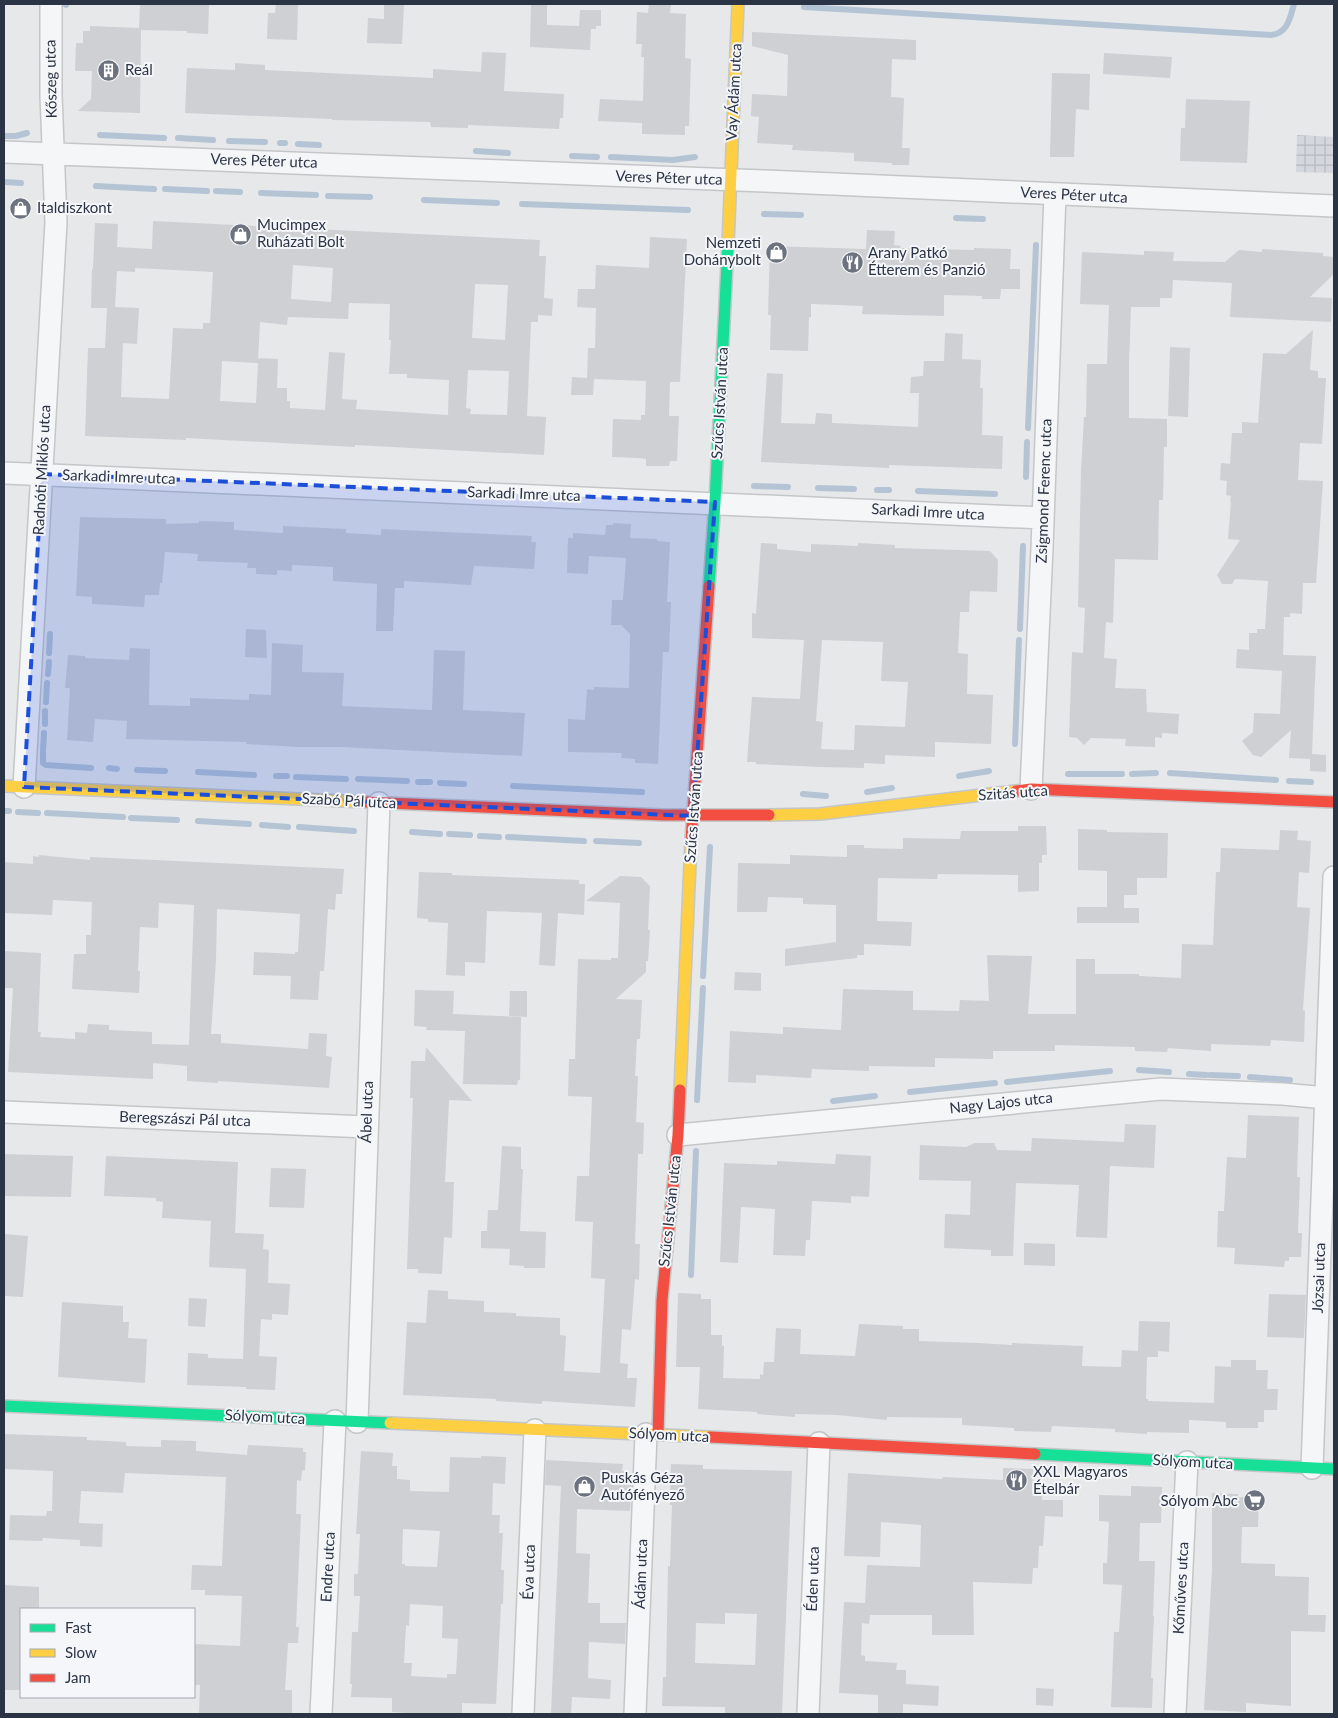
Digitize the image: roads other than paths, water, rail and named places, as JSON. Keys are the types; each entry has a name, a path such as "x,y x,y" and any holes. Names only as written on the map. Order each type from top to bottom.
{"street":[{"name":"Kőszeg utca","path":"51,4 51,95 54,154"},
{"name":"Vay Ádám utca","path":"730,180 738,4"},
{"name":"Veres Péter utca","path":"4,152 1334,206"},
{"name":"Radnóti Miklós utca","path":"14,786 42,474 56,227 54,154"},
{"name":"Szűcs István utca","path":"652,1434 662,1300 678,1135 688,882 715,502 730,180"},
{"name":"Zsigmond Ferenc utca","path":"1031,789 1055,194"},
{"name":"Sarkadi Imre utca","path":"4,473 715,502 1043,518"},
{"name":"Szabó Pál utca","path":"14,786 693,816"},
{"name":"Szitás utca","path":"693,816 820,814 1031,789 1334,802"},
{"name":"Ábel utca","path":"357,1422 379,803"},
{"name":"Józsai utca","path":"1312,1468 1329,1089 1334,878"},
{"name":"Nagy Lajos utca","path":"678,1135 1161,1089 1283,1094 1329,1089"},
{"name":"Beregszászi Pál utca","path":"4,1112 366,1127"},
{"name":"Sólyom utca","path":"4,1406 652,1434 1334,1469"},
{"name":"Endre utca","path":"321,1714 335,1420"},
{"name":"Éva utca","path":"523,1714 535,1430"},
{"name":"Ádám utca","path":"635,1714 652,1434"},
{"name":"Éden utca","path":"808,1714 819,1443"},
{"name":"Kőműves utca","path":"1175,1714 1187,1462"}],"waterway":[{"path":"804,7 1271,35 1277,34 1285,28 1294,4"},
{"path":"4,136 16,136 27,133"},
{"path":"100,135 164,138"},
{"path":"178,138 213,140"},
{"path":"229,141 265,142"},
{"path":"280,143 285,143"},
{"path":"298,144 319,145"},
{"path":"476,151 508,153"},
{"path":"572,156 597,157"},
{"path":"611,157 673,160 695,157"},
{"path":"4,182 21,183"},
{"path":"96,186 154,189"},
{"path":"165,189 207,191"},
{"path":"216,191 240,192"},
{"path":"261,193 316,195"},
{"path":"328,196 370,197"},
{"path":"424,200 497,203"},
{"path":"522,204 688,210"},
{"path":"764,214 801,215"},
{"path":"956,218 983,219"},
{"path":"1028,428 1036,245"},
{"path":"1026,477 1027,442"},
{"path":"754,486 788,487"},
{"path":"818,488 854,489"},
{"path":"877,490 889,490"},
{"path":"918,491 995,494"},
{"path":"1020,629 1023,546"},
{"path":"49,653 50,634"},
{"path":"1015,744 1019,640"},
{"path":"48,674 49,662"},
{"path":"46,702 47,683"},
{"path":"45,711 45,724"},
{"path":"43,750 44,733"},
{"path":"43,753 43,763 46,765 91,768"},
{"path":"109,768 117,769"},
{"path":"137,770 165,771"},
{"path":"959,776 989,771"},
{"path":"198,772 254,775"},
{"path":"1132,774 1156,773"},
{"path":"1170,773 1276,780"},
{"path":"1068,774 1122,774"},
{"path":"276,776 287,776"},
{"path":"296,777 346,779"},
{"path":"358,779 407,781"},
{"path":"1289,781 1311,782"},
{"path":"418,782 430,782"},
{"path":"440,783 464,784"},
{"path":"513,786 642,792"},
{"path":"867,792 892,788"},
{"path":"803,794 826,796"},
{"path":"4,811 9,811"},
{"path":"18,812 38,813"},
{"path":"47,813 123,817"},
{"path":"131,818 177,820"},
{"path":"198,821 249,824"},
{"path":"262,825 288,827"},
{"path":"299,827 354,831"},
{"path":"412,832 440,834"},
{"path":"449,834 470,835"},
{"path":"480,836 499,837"},
{"path":"508,837 584,841"},
{"path":"596,841 639,843"},
{"path":"703,976 710,847"},
{"path":"697,1100 703,988"},
{"path":"1139,1070 1169,1072"},
{"path":"1007,1082 1110,1071"},
{"path":"1189,1074 1206,1075"},
{"path":"1210,1075 1238,1076"},
{"path":"1250,1077 1290,1080"},
{"path":"910,1092 995,1083"},
{"path":"833,1101 875,1096"},
{"path":"691,1275 696,1151"}],"place":[{"name":"Reál","path":"109,70"},
{"name":"Italdiszkont","path":"21,208"},
{"name":"Mucimpex Ruházati Bolt","path":"241,234"},
{"name":"Nemzeti Dohánybolt","path":"777,252"},
{"name":"Arany Patkó Étterem és Panzió","path":"852,262"},
{"name":"XXL Magyaros Ételbár","path":"1017,1481"},
{"name":"Puskás Géza Autófényező","path":"585,1487"},
{"name":"Sólyom Abc","path":"1254,1501"}]}
